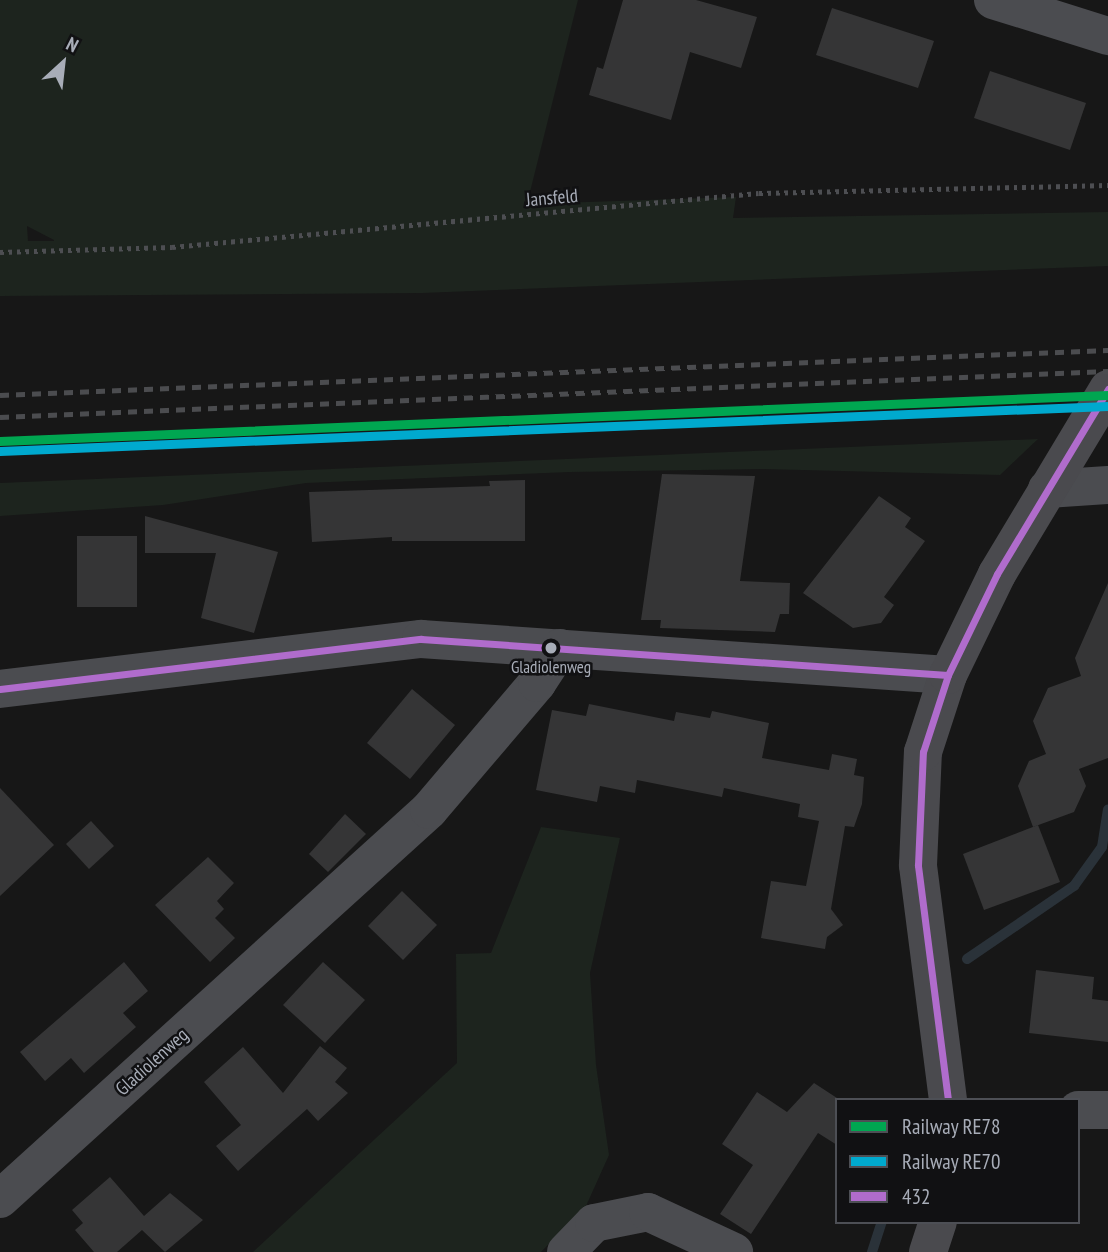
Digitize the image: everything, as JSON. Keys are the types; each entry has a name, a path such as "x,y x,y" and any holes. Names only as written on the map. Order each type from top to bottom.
{"main road":[{"path":"948,1098 918,865 923,752 948,675 997,574 1108,388"},
{"path":"928,1252 937,1224"}],"street":[{"path":"993,0 1108,36"},
{"path":"1046,489 1108,485"},
{"path":"0,689 421,639 948,675"},
{"name":"Gladiolenweg","path":"0,1199 429,810 537,682 560,648"},
{"path":"1080,1110 1108,1110"},
{"path":"566,1252 594,1223 648,1212 734,1252"}],"path":[{"name":"Jansfeld","path":"0,252 172,247 759,193 1108,185"}],"shaded area":[{"path":"0,0 578,0 527,204 736,197 733,218 1108,212 1108,266 422,293 0,296","holes":["27,226 54,240 28,241"]},
{"path":"1038,439 1000,475 763,469 570,472 306,483 163,505 0,516 0,483"},
{"path":"541,827 620,838 590,973 596,1065 609,1155 586,1206 541,1252 253,1252 457,1063 456,954 491,953"}],"building":[{"path":"623,0 696,0 757,17 741,68 690,52 671,120 589,95 597,67 603,69"},
{"path":"832,8 934,41 918,88 816,55"},
{"path":"990,71 1086,103 1070,150 974,118"},
{"path":"662,474 755,476 740,581 790,583 789,614 780,614 775,632 660,628 661,620 641,620"},
{"path":"525,480 525,541 392,541 392,537 312,542 309,492 490,486 489,481"},
{"path":"879,496 911,518 905,527 925,541 884,597 894,605 881,623 853,628 803,593"},
{"path":"145,516 278,552 254,633 201,618 216,553 145,553"},
{"path":"77,536 137,536 137,607 77,607"},
{"path":"1108,583 1108,758 1079,769 1086,786 1074,812 1033,827 1018,786 1029,761 1046,754 1033,721 1048,688 1081,676 1075,658"},
{"path":"412,689 455,725 410,779 367,743"},
{"path":"589,704 674,721 676,712 710,718 712,711 769,723 762,758 829,770 832,754 857,759 854,775 864,777 862,804 854,827 845,826 831,909 843,925 827,937 825,949 761,938 771,881 806,886 819,821 798,817 800,804 724,788 722,797 637,780 635,793 600,786 597,802 536,790 552,710 586,716"},
{"path":"0,788 54,845 0,896"},
{"path":"345,814 366,834 328,872 309,854"},
{"path":"91,821 114,846 89,869 66,844"},
{"path":"1038,825 1060,882 984,910 963,854"},
{"path":"208,857 234,883 217,901 224,909 215,918 235,938 210,962 155,905"},
{"path":"402,891 437,925 403,960 368,926"},
{"path":"124,962 148,991 123,1013 136,1027 84,1073 71,1058 45,1081 20,1052"},
{"path":"323,962 365,1000 325,1043 283,1005"},
{"path":"1036,970 1094,977 1092,999 1108,1001 1108,1042 1029,1033"},
{"path":"320,1046 347,1068 335,1082 348,1093 318,1121 307,1109 238,1171 216,1146 241,1125 204,1082 243,1047 283,1093"},
{"path":"814,1083 837,1098 835,1144 818,1133 751,1234 720,1214 753,1165 722,1144 757,1092 787,1112"},
{"path":"110,1177 144,1216 170,1193 203,1220 165,1252 142,1230 117,1252 94,1252 75,1230 83,1223 72,1210"}],"waterway":[{"path":"967,959 1074,886 1102,847 1108,809"},
{"path":"872,1252 881,1224"}],"railway":[{"path":"0,395 1108,350"},
{"path":"0,417 1108,371"}],"rail line":[{"name":"RE78","path":"0,441 1108,395"},
{"name":"RE70","path":"0,451 1108,406"}],"transit line":[{"name":"432","path":"948,1098 918,865 923,752 948,675 997,574 1108,389"},
{"name":"432","path":"0,689 421,639 948,675"}],"place":[{"name":"Gladiolenweg","path":"551,648"}]}
